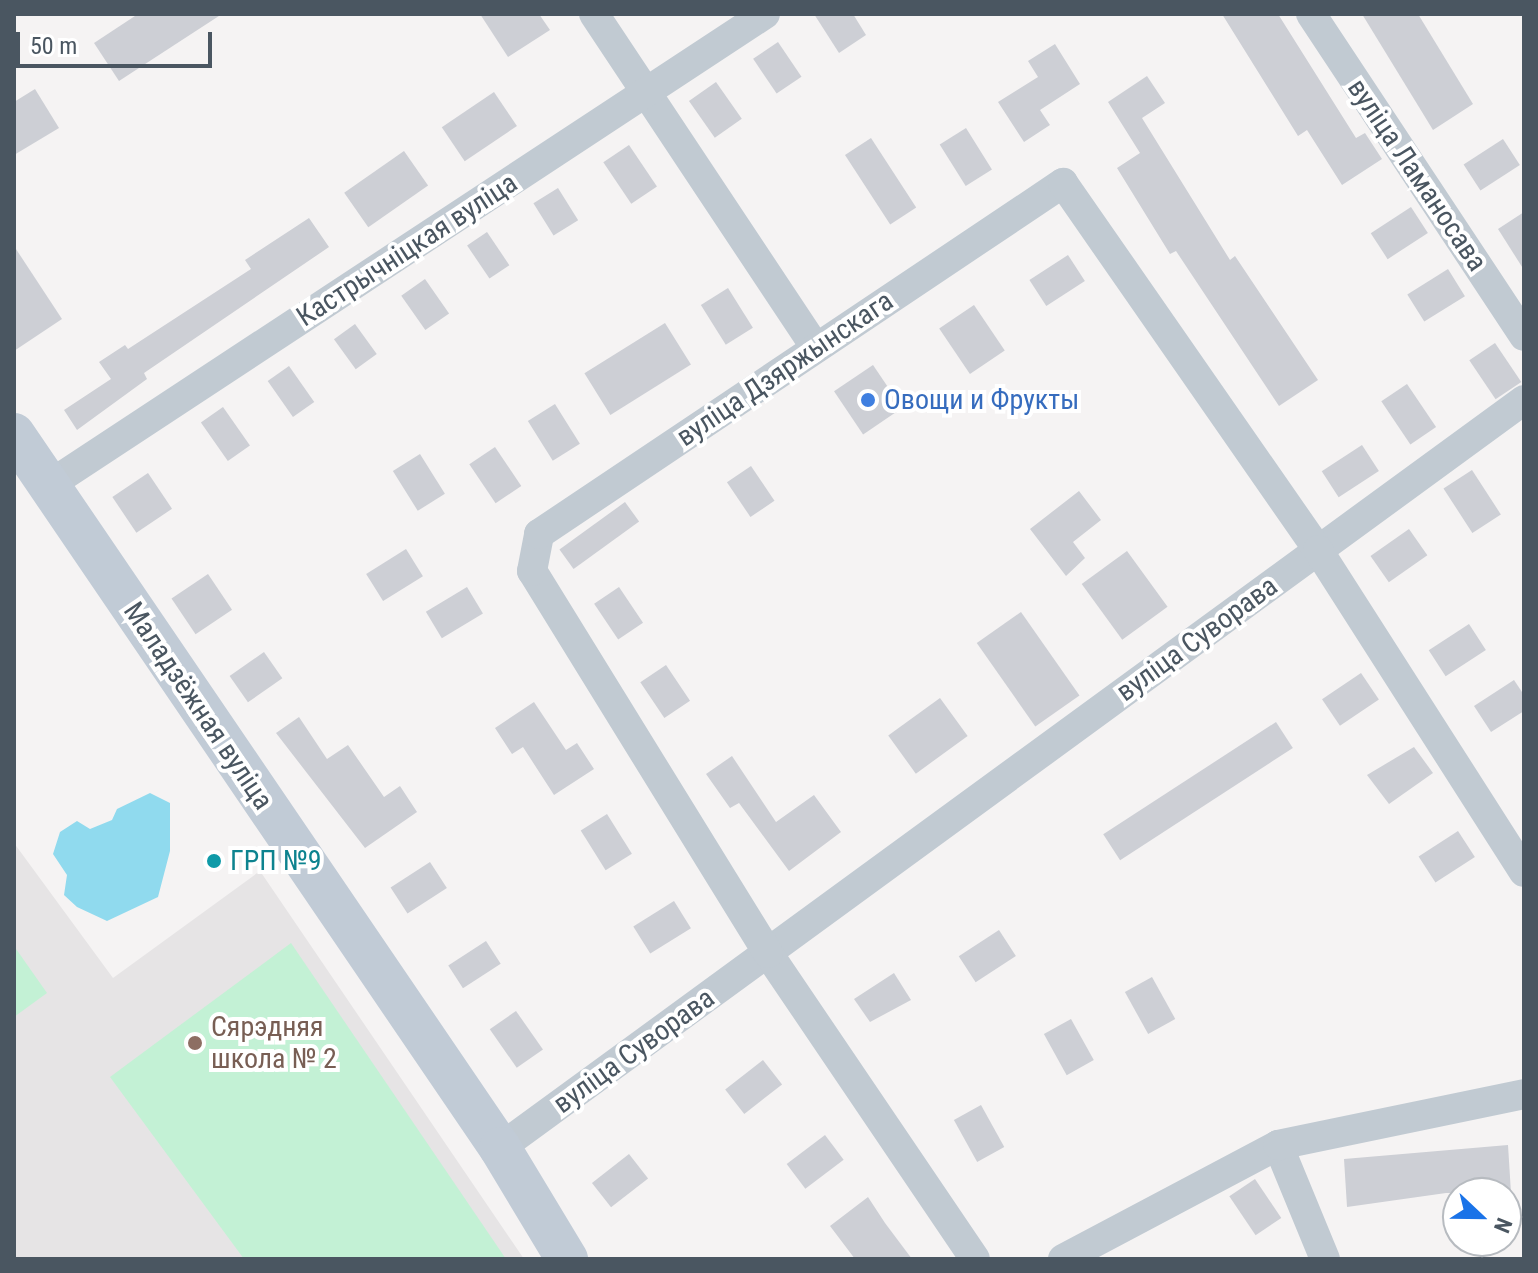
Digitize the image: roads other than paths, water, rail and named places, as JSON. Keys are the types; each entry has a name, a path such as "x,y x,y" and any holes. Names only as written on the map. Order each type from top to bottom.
{"street":[{"path":"594,14 816,348"},
{"name":"Кастрычніцкая вуліца","path":"49,485 765,14"},
{"name":"вуліца Ламаносава","path":"1311,14 1524,336"},
{"name":"вуліца Дзяржынскага","path":"768,953 532,571 539,534 1063,183 1318,550"},
{"name":"вуліца Суворава","path":"500,1148 1524,400"},
{"name":"Маладзёжная вуліца","path":"14,434 500,1148 567,1259"},
{"path":"1318,550 1524,872"},
{"path":"768,953 975,1259"},
{"path":"1063,1259 1278,1145 1524,1094"},
{"path":"1278,1145 1325,1259"}],"water":[{"path":"150,793 170,803 170,851 158,897 107,921 77,907 64,895 67,875 53,854 60,832 77,821 90,829 112,820 117,809"}],"place":[{"name":"Овощи и Фрукты","path":"868,400"},
{"name":"ГРП №9","path":"214,861"},
{"name":"Сярэдняя школа № 2","path":"195,1043"}]}
